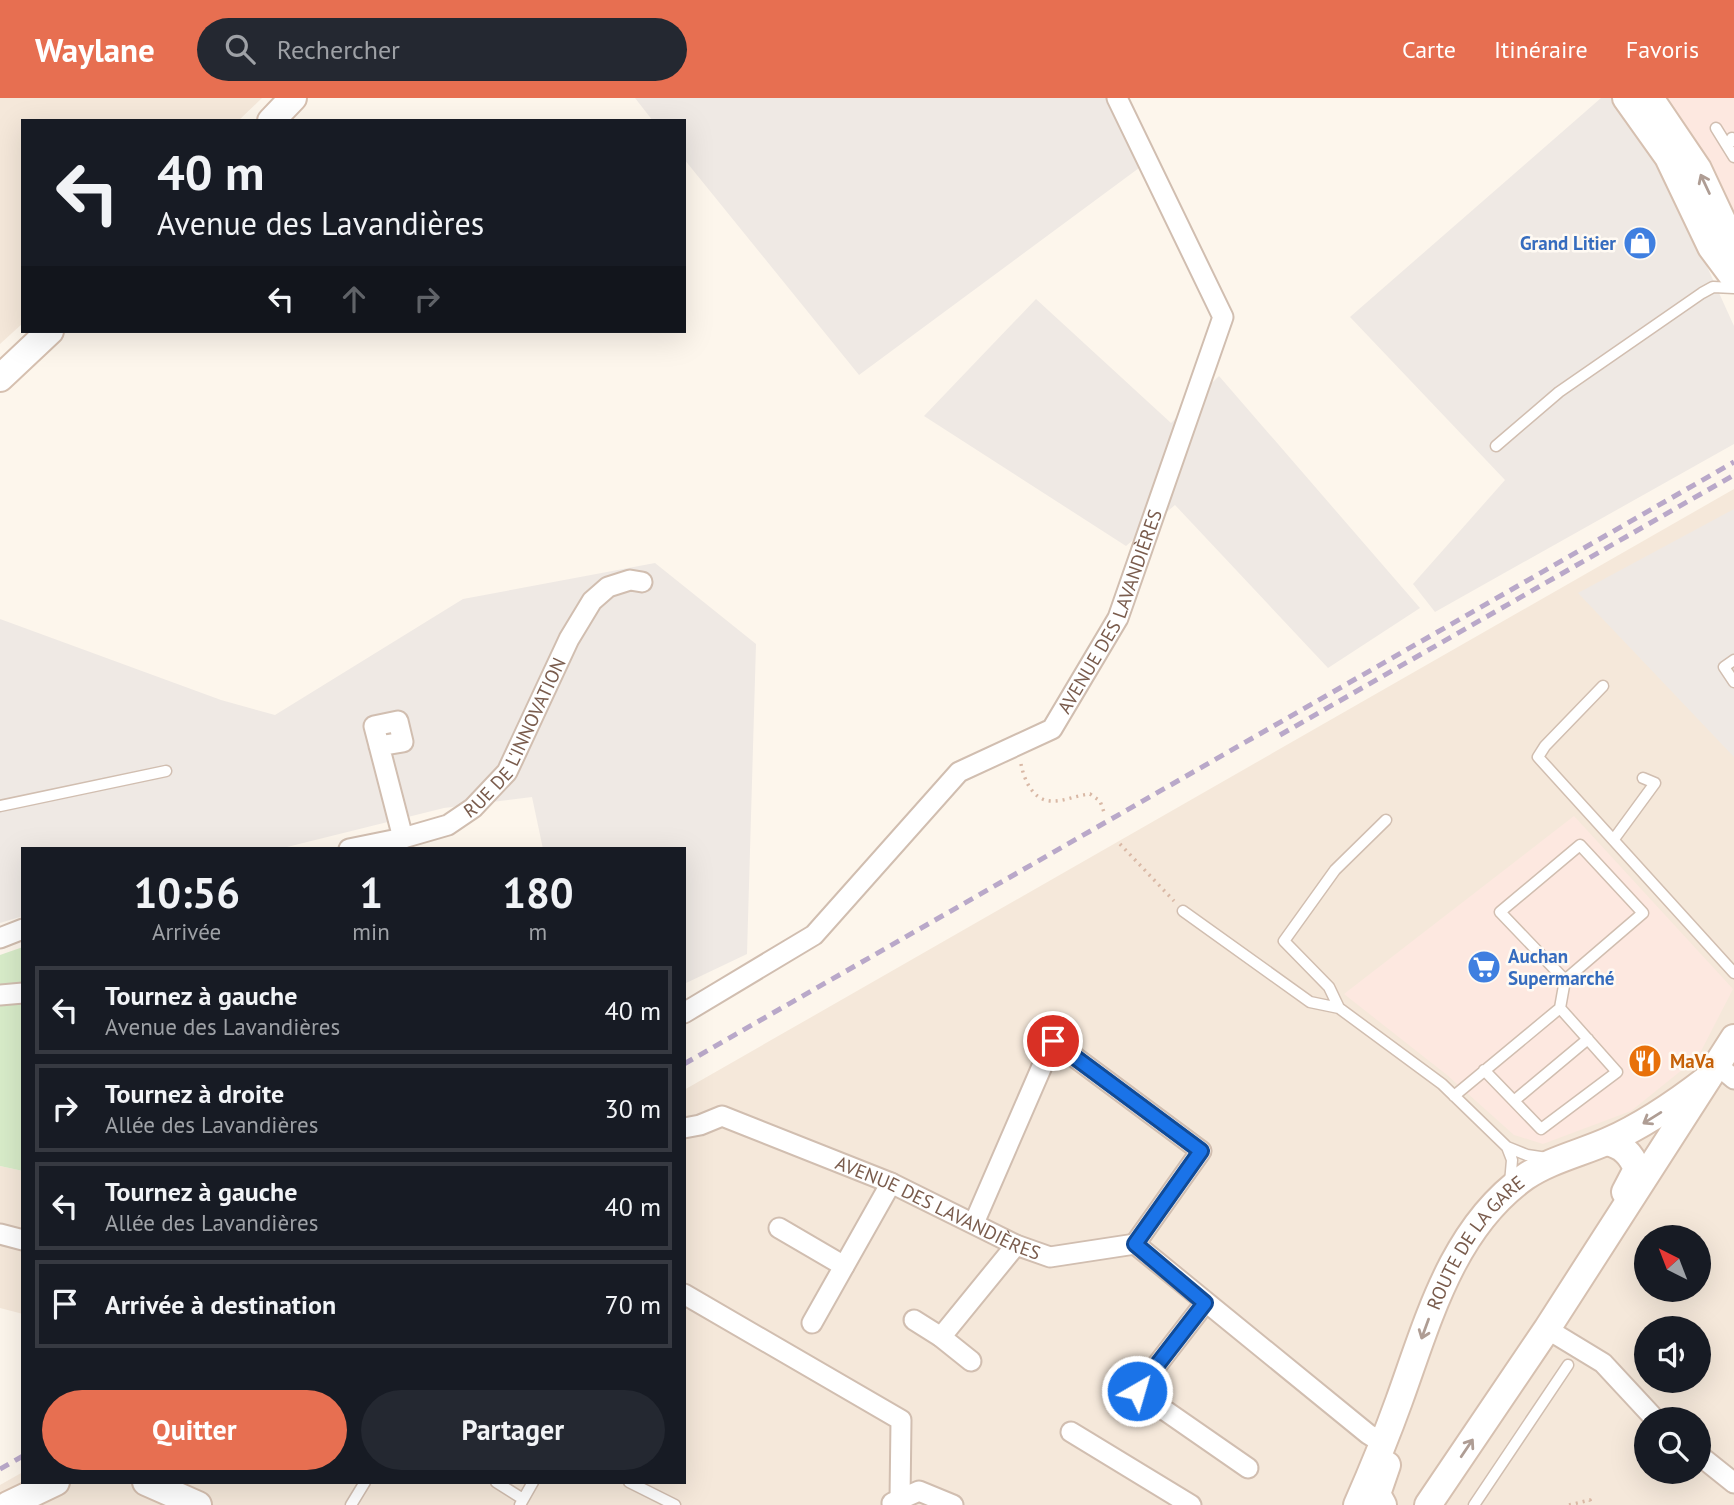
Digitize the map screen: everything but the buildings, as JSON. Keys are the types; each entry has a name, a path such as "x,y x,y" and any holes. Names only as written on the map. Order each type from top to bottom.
{"main road":[{"path":"273,119 293,98"},
{"path":"1638,102 1698,169 1734,246"},
{"path":"1638,102 1711,247 1734,278"},
{"path":"0,378 48,333"},
{"name":"ROUTE DE LA GARE","path":"1434,1502 1600,1247 1719,1074 1734,1038"},
{"name":"ROUTE DE LA GARE","path":"1357,1505 1384,1444 1430,1314 1458,1252 1479,1221 1508,1190 1528,1175 1650,1121 1719,1074"},
{"path":"1600,1247 1601,1235 1637,1169 1626,1151 1607,1142"},
{"path":"1383,1505 1377,1494 1389,1460 1384,1444"},
{"path":"8,1505 52,1484"},
{"path":"151,1484 198,1505"}],"street":[{"name":"AVENUE DES LAVANDIÈRES","path":"686,1012 814,935 959,772 1052,729 1118,618 1223,317 1116,98"},
{"name":"RUE DE L'INNOVATION","path":"359,847 448,825 473,808 507,772 569,639 592,601 608,587 630,580 642,582"},
{"path":"379,746 403,838"},
{"path":"0,938 21,930"},
{"path":"0,995 21,993"},
{"path":"974,1223 1053,1041 1201,1151 1135,1244 1368,1434 1384,1444"},
{"name":"AVENUE DES LAVANDIÈRES","path":"686,1128 722,1116 891,1183 1016,1245 1051,1257 1135,1244"},
{"path":"812,1323 891,1183"},
{"path":"779,1228 844,1266"},
{"path":"0,1234 21,1239"},
{"path":"941,1337 1016,1245"},
{"path":"686,1295 901,1420 894,1502 919,1491 953,1505"},
{"path":"1205,1303 1137,1391 1248,1468"},
{"path":"914,1320 971,1361"},
{"path":"1547,1329 1603,1363 1645,1407"},
{"path":"1071,1432 1191,1505"},
{"path":"1711,1465 1734,1483"}],"lane":[{"path":"1716,128 1734,157"},
{"path":"1496,446 1559,392 1702,293 1713,287 1734,288"},
{"path":"1734,660 1724,667 1734,682"},
{"path":"1603,686 1545,746 1538,757 1734,973"},
{"path":"0,806 166,771"},
{"path":"1614,839 1655,783 1643,778"},
{"path":"1339,1008 1329,987 1284,941 1335,870 1386,820"},
{"path":"1454,1096 1559,1008 1565,979 1643,913 1580,845 1500,912 1565,979"},
{"path":"1184,911 1310,1002 1339,1008 1454,1096 1507,1147 1527,1155 1563,1158"},
{"path":"1484,1070 1541,1129 1617,1072 1559,1008"},
{"path":"1515,1100 1588,1039"},
{"path":"1507,1147 1512,1160 1508,1190"},
{"path":"1474,1505 1568,1365"},
{"path":"351,1505 364,1484"},
{"path":"499,1484 522,1502 532,1484"},
{"path":"633,1484 675,1505"}],"path":[{"path":"1018,745 1024,780 1034,793 1049,801 1090,794 1100,802 1105,815"},
{"path":"1120,844 1184,911"},
{"path":"1569,1505 1590,1500 1592,1505"}],"shaded area":[{"path":"0,98 262,98 240,119 21,119 21,325 0,344"},
{"path":"635,98 1124,98 1139,168 859,375 686,161 686,119 651,119"},
{"path":"1601,98 1611,98 1661,165 1734,326 1734,444 1435,612 1413,584 1505,480 1350,317"},
{"path":"1655,98 1734,98 1734,211 1733,210"},
{"path":"1036,299 1171,423 1219,376 1420,608 1328,668 1175,505 1126,546 924,416"},
{"path":"1734,489 1734,1505 0,1505 0,1485 21,1473 21,1484 686,1484 686,1089"},
{"path":"1734,509 1734,757 1578,593"},
{"path":"655,563 756,644 747,954 686,983 686,847 543,847 532,797 444,808 287,847 21,847 21,917 0,923 0,619 221,700 275,715 463,599"},
{"path":"1574,816 1733,989 1698,1057 1631,1111 1543,1144 1514,1135 1447,1075 1344,994"},
{"path":"0,1166 21,1171 21,1313 0,1308"}],"green space":[{"path":"21,948 21,1171 0,1166 0,955"}],"railway":[{"path":"686,1063 1734,462"},
{"path":"1280,735 1734,475"},
{"path":"0,1469 21,1457"}],"place":[{"name":"Grand Litier","path":"1640,243"},
{"name":"Auchan Supermarché","path":"1484,967"},
{"name":"MaVa","path":"1645,1061"}],"route":[{"path":"1053,1041 1201,1151 1135,1244 1205,1303 1137,1391"}]}
